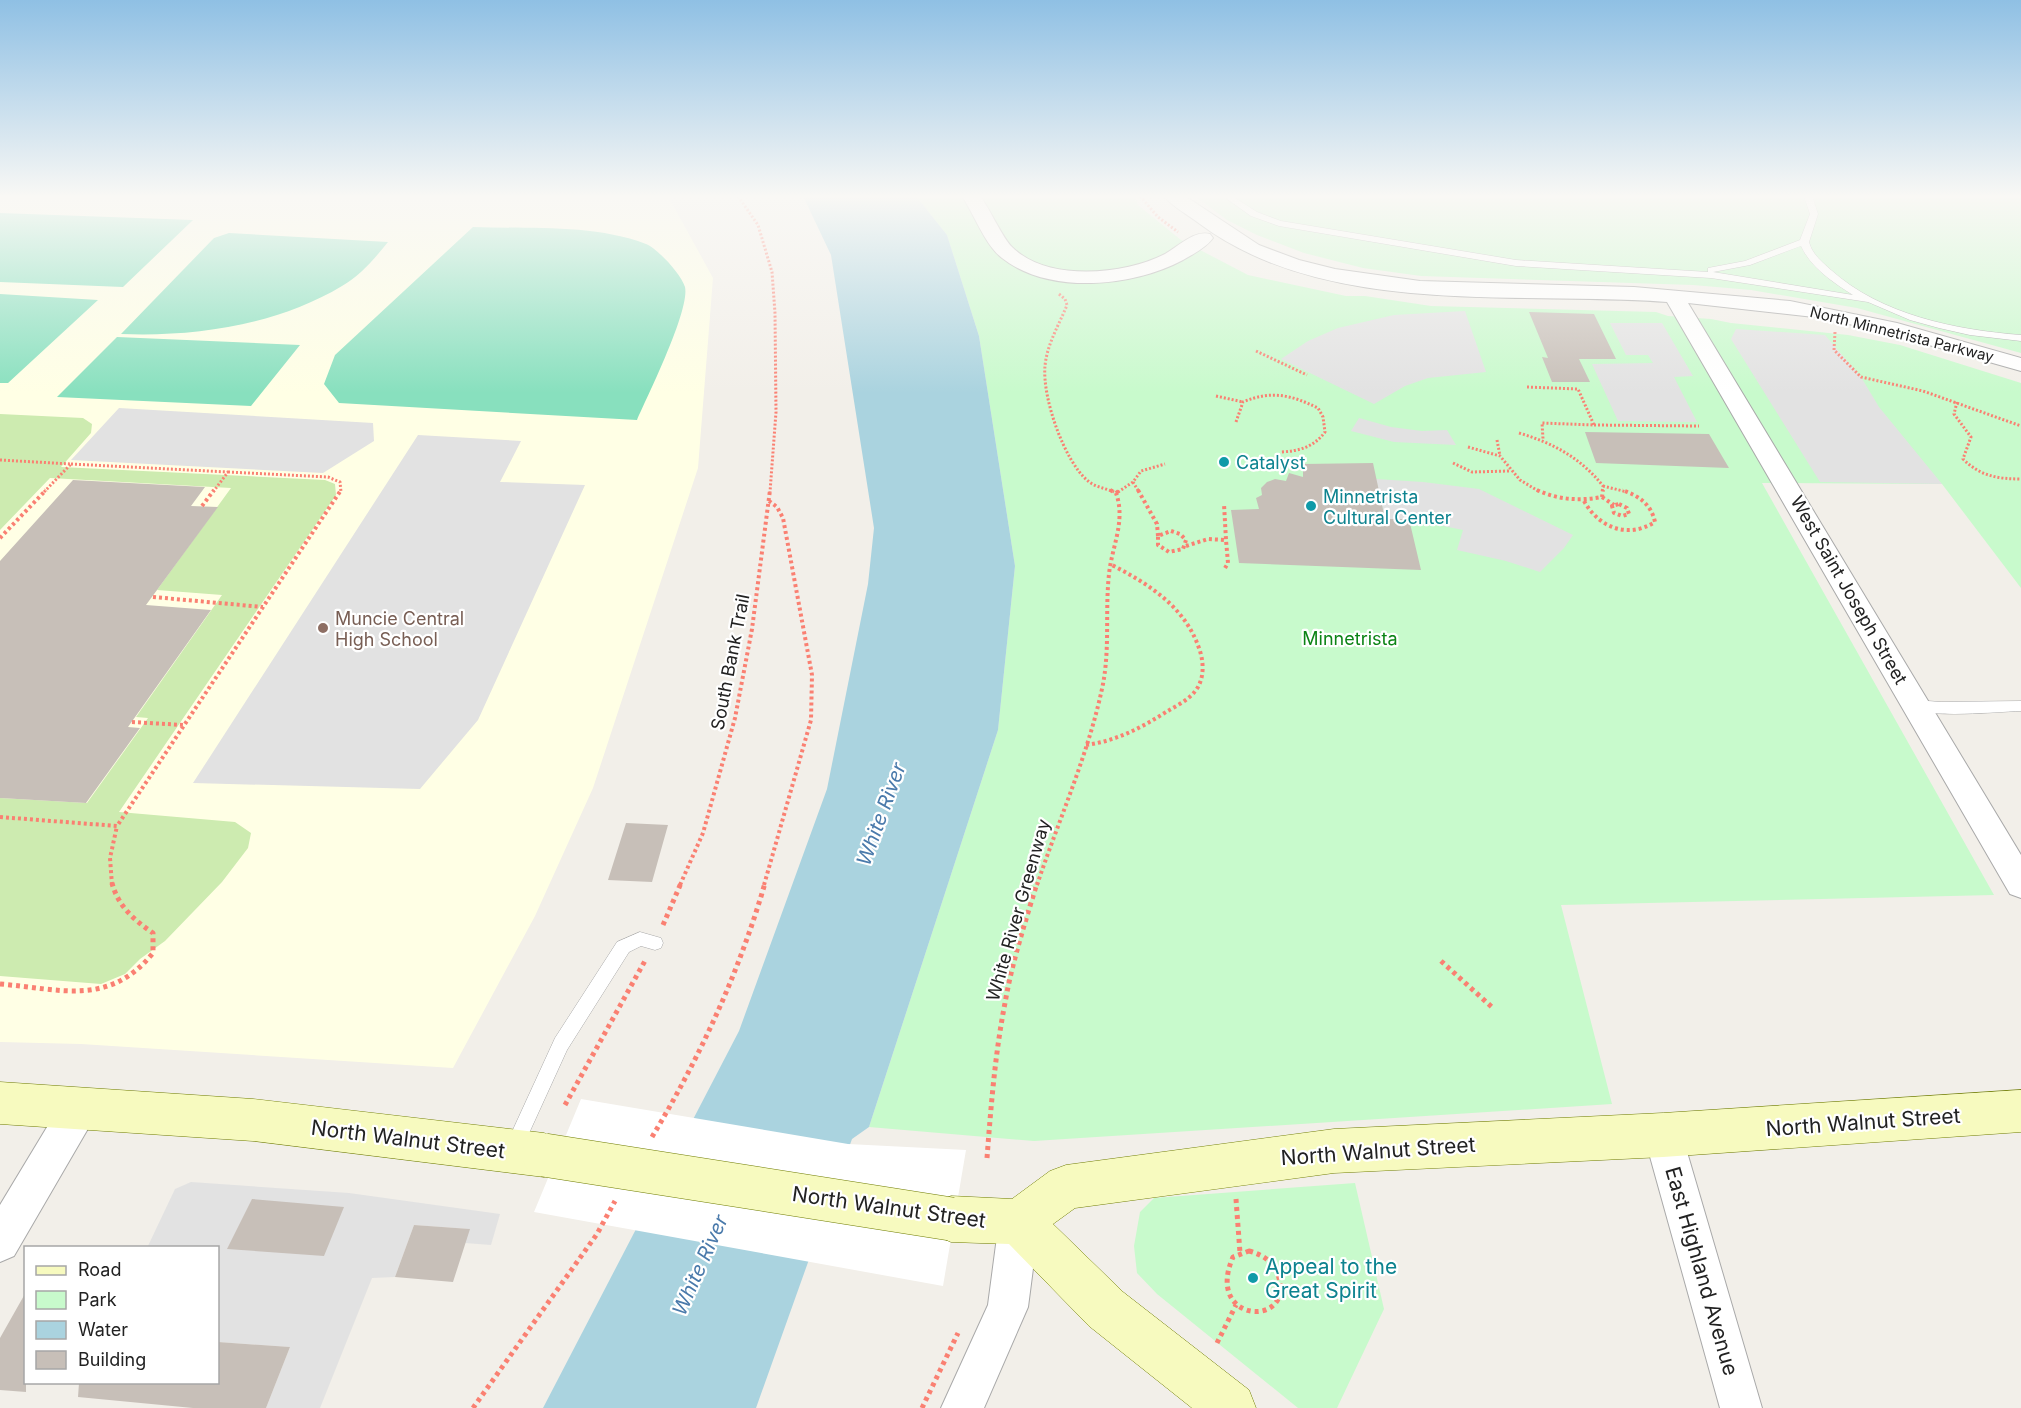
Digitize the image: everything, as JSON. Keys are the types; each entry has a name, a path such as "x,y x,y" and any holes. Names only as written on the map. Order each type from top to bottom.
{"main road":[{"name":"North Walnut Street","path":"0,1103 253,1120 528,1153 951,1219 1019,1222 1066,1186 1334,1151 1663,1135 2021,1111"},
{"path":"1019,1222 1106,1309 1231,1408"}],"street":[{"path":"1022,262 1063,276 1090,278 1117,277 1163,262"},
{"name":"North Minnetrista Parkway","path":"1258,262 1312,281 1401,296 1627,304 1676,298"},
{"name":"North Minnetrista Parkway","path":"1294,262 1328,273 1419,286 1622,292 1757,303 1821,312 2021,365"},
{"name":"West Saint Joseph Street","path":"1676,298 1681,311 2021,884"},
{"path":"0,1242 80,1107"},
{"name":"East Highland Avenue","path":"1663,1135 1741,1408"},
{"path":"962,1408 1008,1307 1019,1222"}],"lane":[{"path":"1514,262 1556,267 1685,273 1736,278 1866,300 1962,330 1988,336 2021,338"},
{"path":"1685,273 1751,262"},
{"path":"1817,262 1824,270 1866,300"},
{"path":"1916,705 2021,706"},
{"path":"528,1153 561,1044 623,947 640,939 655,942"}],"path":[{"name":"South Bank Trail","path":"565,1105 655,942 703,833 735,718 752,629 769,501 776,412 775,312 772,272 769,262"},
{"path":"1065,299 1067,305 1048,356 1045,374 1055,420 1072,462 1089,482 1116,493 1133,482 1141,471 1165,464"},
{"path":"1828,328 1846,332"},
{"path":"1835,330 1834,350 1861,377 1923,391 2021,426"},
{"path":"1256,351 1307,375"},
{"path":"1527,387 1578,389 1594,425"},
{"path":"1216,396 1243,402 1260,394 1281,395 1318,408 1323,417 1325,432 1318,443 1299,451 1281,452"},
{"path":"1236,422 1243,402"},
{"path":"1957,402 1954,414 1971,437 1963,459 1971,469 1992,478 2021,479"},
{"path":"1543,439 1542,423 1699,426"},
{"path":"1519,433 1543,439 1573,456 1593,472 1603,486 1602,497"},
{"path":"1497,441 1500,456 1510,471 1532,489 1584,501 1602,497 1614,505 1625,506 1629,514 1616,515 1611,509 1614,505"},
{"path":"1468,447 1500,456"},
{"path":"0,460 328,477 340,483 341,492 117,826 109,861 110,884 118,900 136,924 153,933 153,953 137,972 114,986 93,991 0,984"},
{"path":"1453,463 1472,472 1510,471"},
{"path":"0,538 71,464"},
{"path":"202,506 228,472"},
{"path":"1133,482 1157,524 1158,545 1165,551 1174,552 1208,539 1226,540"},
{"path":"1584,501 1596,519 1625,531 1638,531 1656,522 1655,513 1638,498 1614,487 1603,486"},
{"name":"White River Greenway","path":"987,1158 996,1059 1009,982 1034,895 1086,745 1103,684 1108,652 1110,564 1121,523 1120,501 1116,493"},
{"path":"648,1144 676,1095 729,988 754,921 811,720 812,675 783,518 777,507 769,501"},
{"path":"1224,504 1228,563 1225,568"},
{"path":"1158,536 1166,531 1176,532 1186,540 1186,546"},
{"path":"1086,745 1103,744 1138,730 1196,691 1204,674 1202,654 1192,630 1171,603 1153,588 1110,564"},
{"path":"153,597 264,607"},
{"path":"132,722 183,725"},
{"path":"0,817 117,826"},
{"path":"1441,961 1494,1009"},
{"path":"1235,1192 1240,1253"},
{"path":"473,1408 597,1234 619,1194"},
{"path":"1240,1253 1258,1253 1267,1258 1278,1274 1281,1284 1276,1302 1270,1309 1253,1313 1236,1305 1225,1286 1224,1275 1233,1257 1240,1253"},
{"path":"1217,1343 1236,1305"},
{"path":"922,1408 962,1325"}],"shaded area":[{"name":"Muncie Central High School","path":"0,262 704,262 713,278 698,468 593,788 535,916 453,1068 81,1044 0,1042"},
{"path":"1465,311 1486,372 1428,378 1405,386 1374,404 1281,359 1308,341 1338,328 1394,315"},
{"path":"1610,323 1662,323 1693,376 1674,377 1697,422 1618,421 1592,364 1653,363 1648,355 1626,355"},
{"path":"1736,329 1825,335 1861,377 1879,407 1942,484 1820,482 1731,339"},
{"path":"119,408 373,423 374,441 323,473 71,460"},
{"path":"1359,418 1391,427 1422,431 1447,430 1456,445 1394,442 1351,431"},
{"path":"418,435 521,441 500,482 585,485 478,720 420,789 193,783"},
{"path":"1376,479 1479,489 1573,535 1564,548 1540,572 1506,561 1457,550 1463,530 1409,519 1385,519"},
{"path":"191,1182 349,1193 500,1214 491,1245 465,1243 469,1229 414,1225 395,1277 372,1278 320,1408 266,1408 290,1347 219,1342 219,1246 148,1246 175,1189"}],"green space":[{"path":"0,262 149,262 123,287 0,282"},
{"path":"191,262 371,262 342,286 291,310 263,319 207,330 121,334"},
{"path":"436,262 668,262 685,287 685,298 675,333 637,420 339,403 324,384 335,355"},
{"name":"Minnetrista","path":"955,262 1223,262 1248,275 1346,296 1365,296 1431,306 1656,312 1668,316 1848,335 1900,345 2021,383 2021,588 1942,484 1762,483 1994,895 1561,905 1612,1104 1034,1141 869,1127 998,730 1015,566 979,336"},
{"path":"1338,262 2021,262 2021,353 1857,308 1751,290 1693,285 1421,276 1363,268"},
{"path":"0,294 98,300 8,383 0,383"},
{"path":"117,337 300,345 251,406 57,397"},
{"path":"0,414 83,418 92,424 91,433 61,467 325,480 335,484 336,495 119,812 235,822 251,833 248,848 222,882 165,941 140,959 125,974 101,984 0,976 0,798 87,803 148,718 136,717 222,595 157,590 231,488 50,478 0,530"},
{"path":"1355,1183 1384,1309 1337,1408 1298,1408 1157,1294 1137,1273 1134,1246 1140,1212 1154,1198"}],"water":[{"name":"White River","path":"832,262 955,262 979,336 1015,566 998,730 869,1127 852,1139 756,1408 543,1408 739,1031 827,789 868,584 874,528"}],"pier":[{"path":"581,1099 848,1144 966,1150 943,1286 534,1212"}],"building":[{"path":"1529,312 1594,314 1616,359 1579,359 1590,382 1552,382 1542,357 1548,358"},
{"path":"1585,432 1709,434 1729,468 1596,463"},
{"name":"Minnetrista Cultural Center","path":"1373,463 1385,519 1409,519 1421,570 1239,563 1231,510 1259,509 1256,498 1262,495 1261,488 1267,482 1275,479 1286,481 1289,473 1303,477 1303,464"},
{"path":"73,480 205,487 191,506 218,507 146,605 211,610 128,727 140,728 86,803 0,798 0,561"},
{"path":"626,823 668,825 652,882 608,880"},
{"path":"252,1199 344,1207 324,1256 227,1249"},
{"path":"414,1225 470,1229 453,1282 395,1277"},
{"path":"24,1296 24,1384 26,1384 26,1392 0,1390 0,1338"},
{"path":"219,1342 290,1347 266,1408 193,1408 78,1397 79,1384 219,1384"}],"place":[{"name":"Catalyst","path":"1224,462"},
{"name":"Minnetrista Cultural Center","path":"1311,506"},
{"name":"Muncie Central High School","path":"323,628"},
{"name":"Appeal to the Great Spirit","path":"1253,1278"}]}
